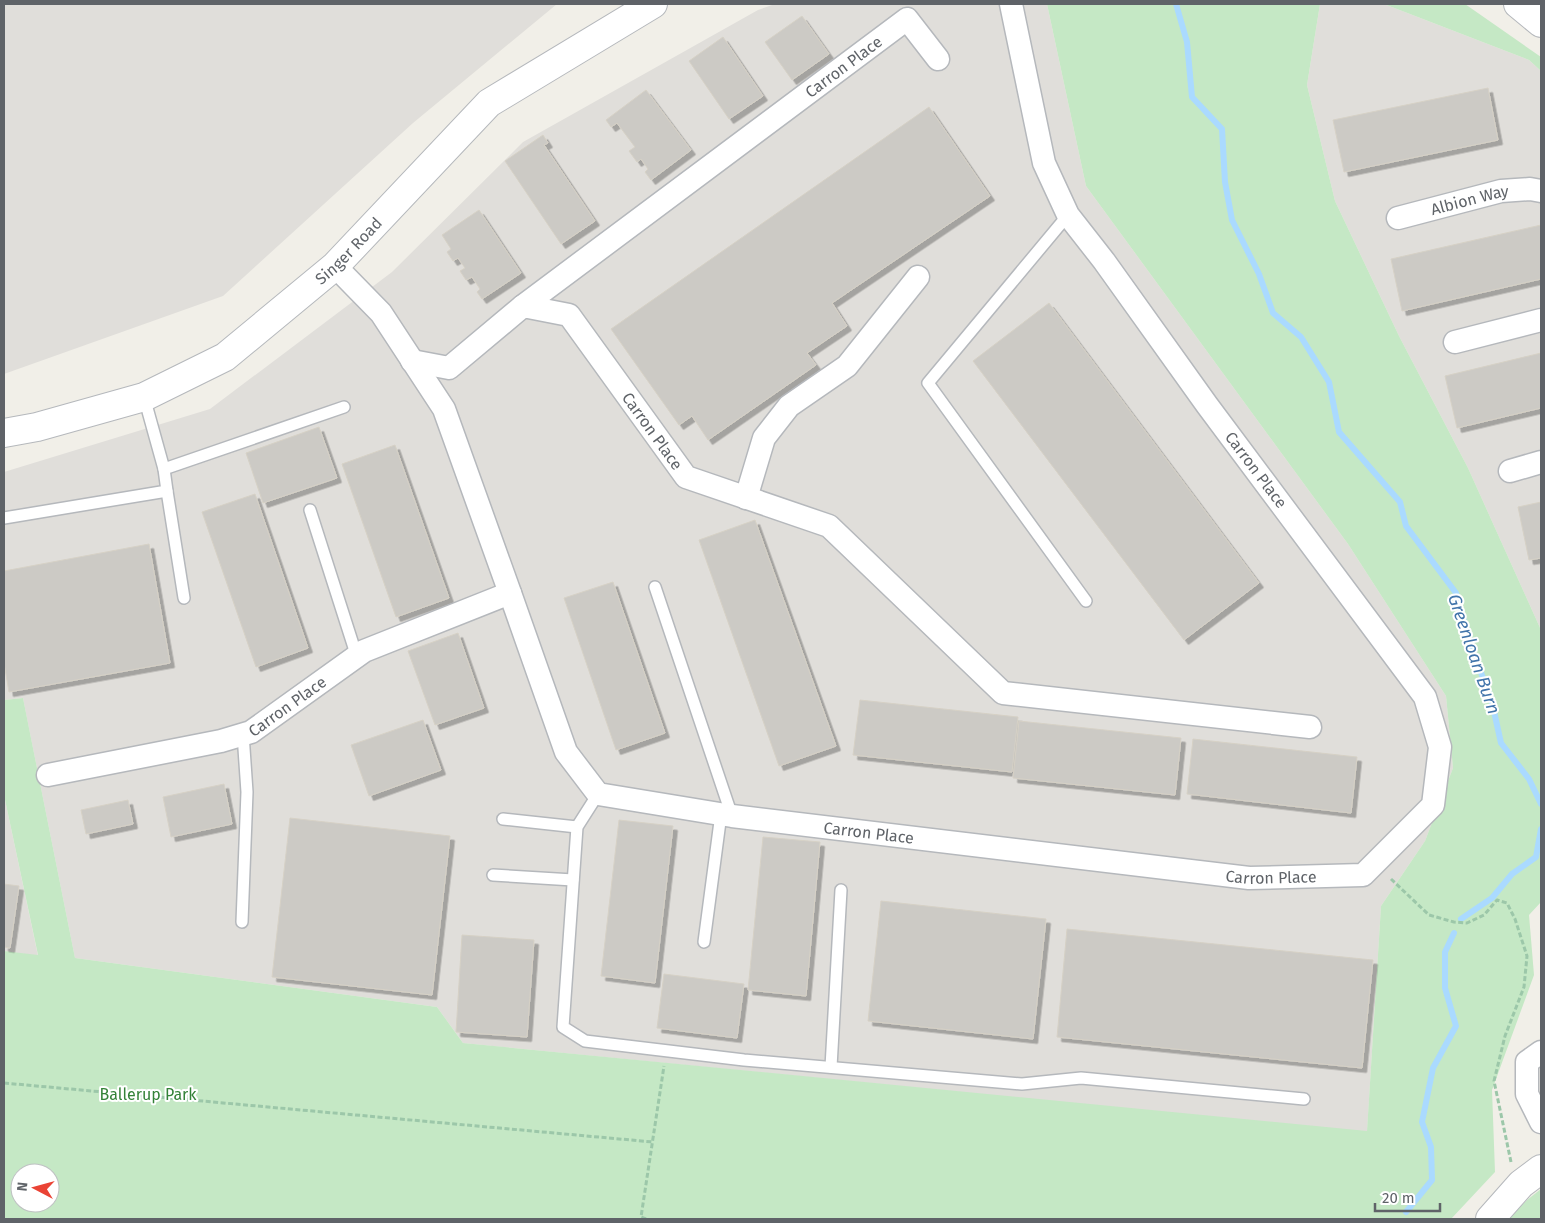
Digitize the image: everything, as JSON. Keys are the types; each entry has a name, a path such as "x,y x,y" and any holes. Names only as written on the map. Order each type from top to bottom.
{"street":[{"name":"Singer Road","path":"4,432 36,427 144,396 225,357 335,266 489,103 653,4"},
{"name":"Carron Place","path":"598,794 726,815 1249,878 1363,875 1433,805 1440,747 1425,697 1207,405 1104,261 1068,215 1044,163 1012,4"},
{"path":"1518,4 1541,23"},
{"name":"Carron Place","path":"412,361 449,368 524,306 907,19 938,59"},
{"name":"Albion Way","path":"1398,218 1501,191 1530,189 1541,191"},
{"path":"335,266 381,313 444,409 566,752 598,794"},
{"path":"746,498 764,438 789,406 847,366 918,276"},
{"name":"Carron Place","path":"524,306 569,315 686,477 828,526 1003,693 1310,727"},
{"path":"1455,342 1541,320"},
{"path":"1510,472 1541,462"},
{"name":"Carron Place","path":"48,775 221,741 251,732 364,651 510,592"},
{"path":"1541,1052 1528,1062 1527,1094 1541,1122"},
{"path":"1490,1219 1521,1184 1541,1169"}],"lane":[{"path":"1068,215 928,383 1086,601"},
{"path":"144,396 164,470 184,598"},
{"path":"164,470 344,407"},
{"path":"4,518 167,491"},
{"path":"310,510 357,657"},
{"path":"656,588 726,815 704,942"},
{"path":"242,922 247,792 243,734"},
{"path":"598,794 577,827 564,1027 585,1040 744,1060 1022,1084 1081,1078 1304,1099"},
{"path":"503,819 577,827"},
{"path":"493,875 574,880"},
{"path":"830,1067 841,890"}],"path":[{"path":"1374,864 1429,915 1467,923 1484,915 1497,900 1507,902 1515,919 1527,956 1524,988 1505,1036 1494,1081 1516,1190"},
{"path":"646,1219 641,1217 666,1050"},
{"path":"4,1084 653,1142"}],"shaded area":[{"path":"4,4 557,4 413,123 223,296 4,374"},
{"path":"775,4 1047,4 1086,186 1348,544 1446,696 1453,768 1425,841 1381,906 1367,1132 463,1043 437,1007 75,958 23,698 4,700 4,472 210,409 392,272 523,142 758,10"},
{"path":"1320,4 1384,4 1529,60 1541,71 1541,630 1468,468 1399,336 1335,201 1307,85"},
{"path":"4,795 38,956 4,951"}],"green space":[{"name":"Ballerup Park","path":"1047,4 1320,4 1307,85 1335,201 1399,336 1468,468 1541,630 1541,902 1529,915 1534,975 1492,1090 1495,1172 1451,1219 4,1219 4,951 38,955 4,795 4,700 23,698 75,958 437,1007 463,1043 1367,1131 1381,906 1425,841 1453,768 1446,696 1348,544 1086,186"},
{"path":"1384,4 1465,4 1541,57 1541,71 1529,60"},
{"path":"1541,1189 1541,1219 1509,1219 1527,1200"}],"building":[{"path":"802,16 829,54 792,80 765,42"},
{"path":"723,37 763,96 729,119 689,61"},
{"path":"1488,88 1498,140 1344,172 1333,120"},
{"path":"646,90 691,150 651,180 645,172 648,169 641,159 637,162 629,151 635,147 617,123 611,127 606,120"},
{"path":"929,107 990,196 832,303 847,326 807,353 816,365 708,440 692,416 679,425 611,329"},
{"path":"543,135 548,143 544,145 595,221 561,244 505,161"},
{"path":"479,210 521,273 482,299 477,292 480,289 472,277 466,280 460,271 465,268 458,258 453,261 447,252 451,249 442,235"},
{"path":"1541,225 1541,279 1402,311 1391,259"},
{"path":"1049,303 1259,583 1184,640 973,361"},
{"path":"1541,353 1541,408 1457,428 1445,376"},
{"path":"319,427 337,478 263,503 246,453"},
{"path":"395,445 449,598 396,617 342,464"},
{"path":"255,494 308,648 256,667 202,512"},
{"path":"1541,502 1541,558 1529,560 1518,507"},
{"path":"755,520 836,746 779,766 699,540"},
{"path":"149,544 170,663 9,692 4,663 4,571"},
{"path":"613,582 665,733 616,750 564,598"},
{"path":"458,633 484,708 435,725 408,651"},
{"path":"860,700 1018,717 1012,772 853,755"},
{"path":"423,720 441,770 369,796 351,745"},
{"path":"1019,721 1181,738 1175,795 1013,778"},
{"path":"1193,739 1357,757 1351,813 1187,794"},
{"path":"224,784 232,824 171,837 163,797"},
{"path":"128,800 133,824 86,834 81,810"},
{"path":"290,818 450,836 432,995 272,977"},
{"path":"619,820 673,826 655,983 601,976"},
{"path":"763,837 820,842 806,996 748,990"},
{"path":"4,884 19,886 10,948 4,947"},
{"path":"881,901 1046,919 1033,1039 868,1021"},
{"path":"1067,929 1373,960 1362,1068 1057,1037"},
{"path":"462,935 534,940 527,1037 456,1032"},
{"path":"664,974 744,984 737,1038 657,1028"}],"waterway":[{"name":"Greenloan Burn","path":"1176,4 1187,42 1192,97 1222,129 1225,182 1232,220 1259,274 1273,313 1301,337 1329,382 1339,432 1400,502 1406,526 1456,593 1472,650 1491,698 1501,743 1529,779 1541,804"},
{"name":"Greenloan Burn","path":"1461,919 1492,898 1512,874 1536,857 1541,829"},
{"name":"Greenloan Burn","path":"1406,1212 1432,1180 1431,1147 1422,1122 1433,1068 1456,1026 1445,988 1445,952 1454,933"}]}
